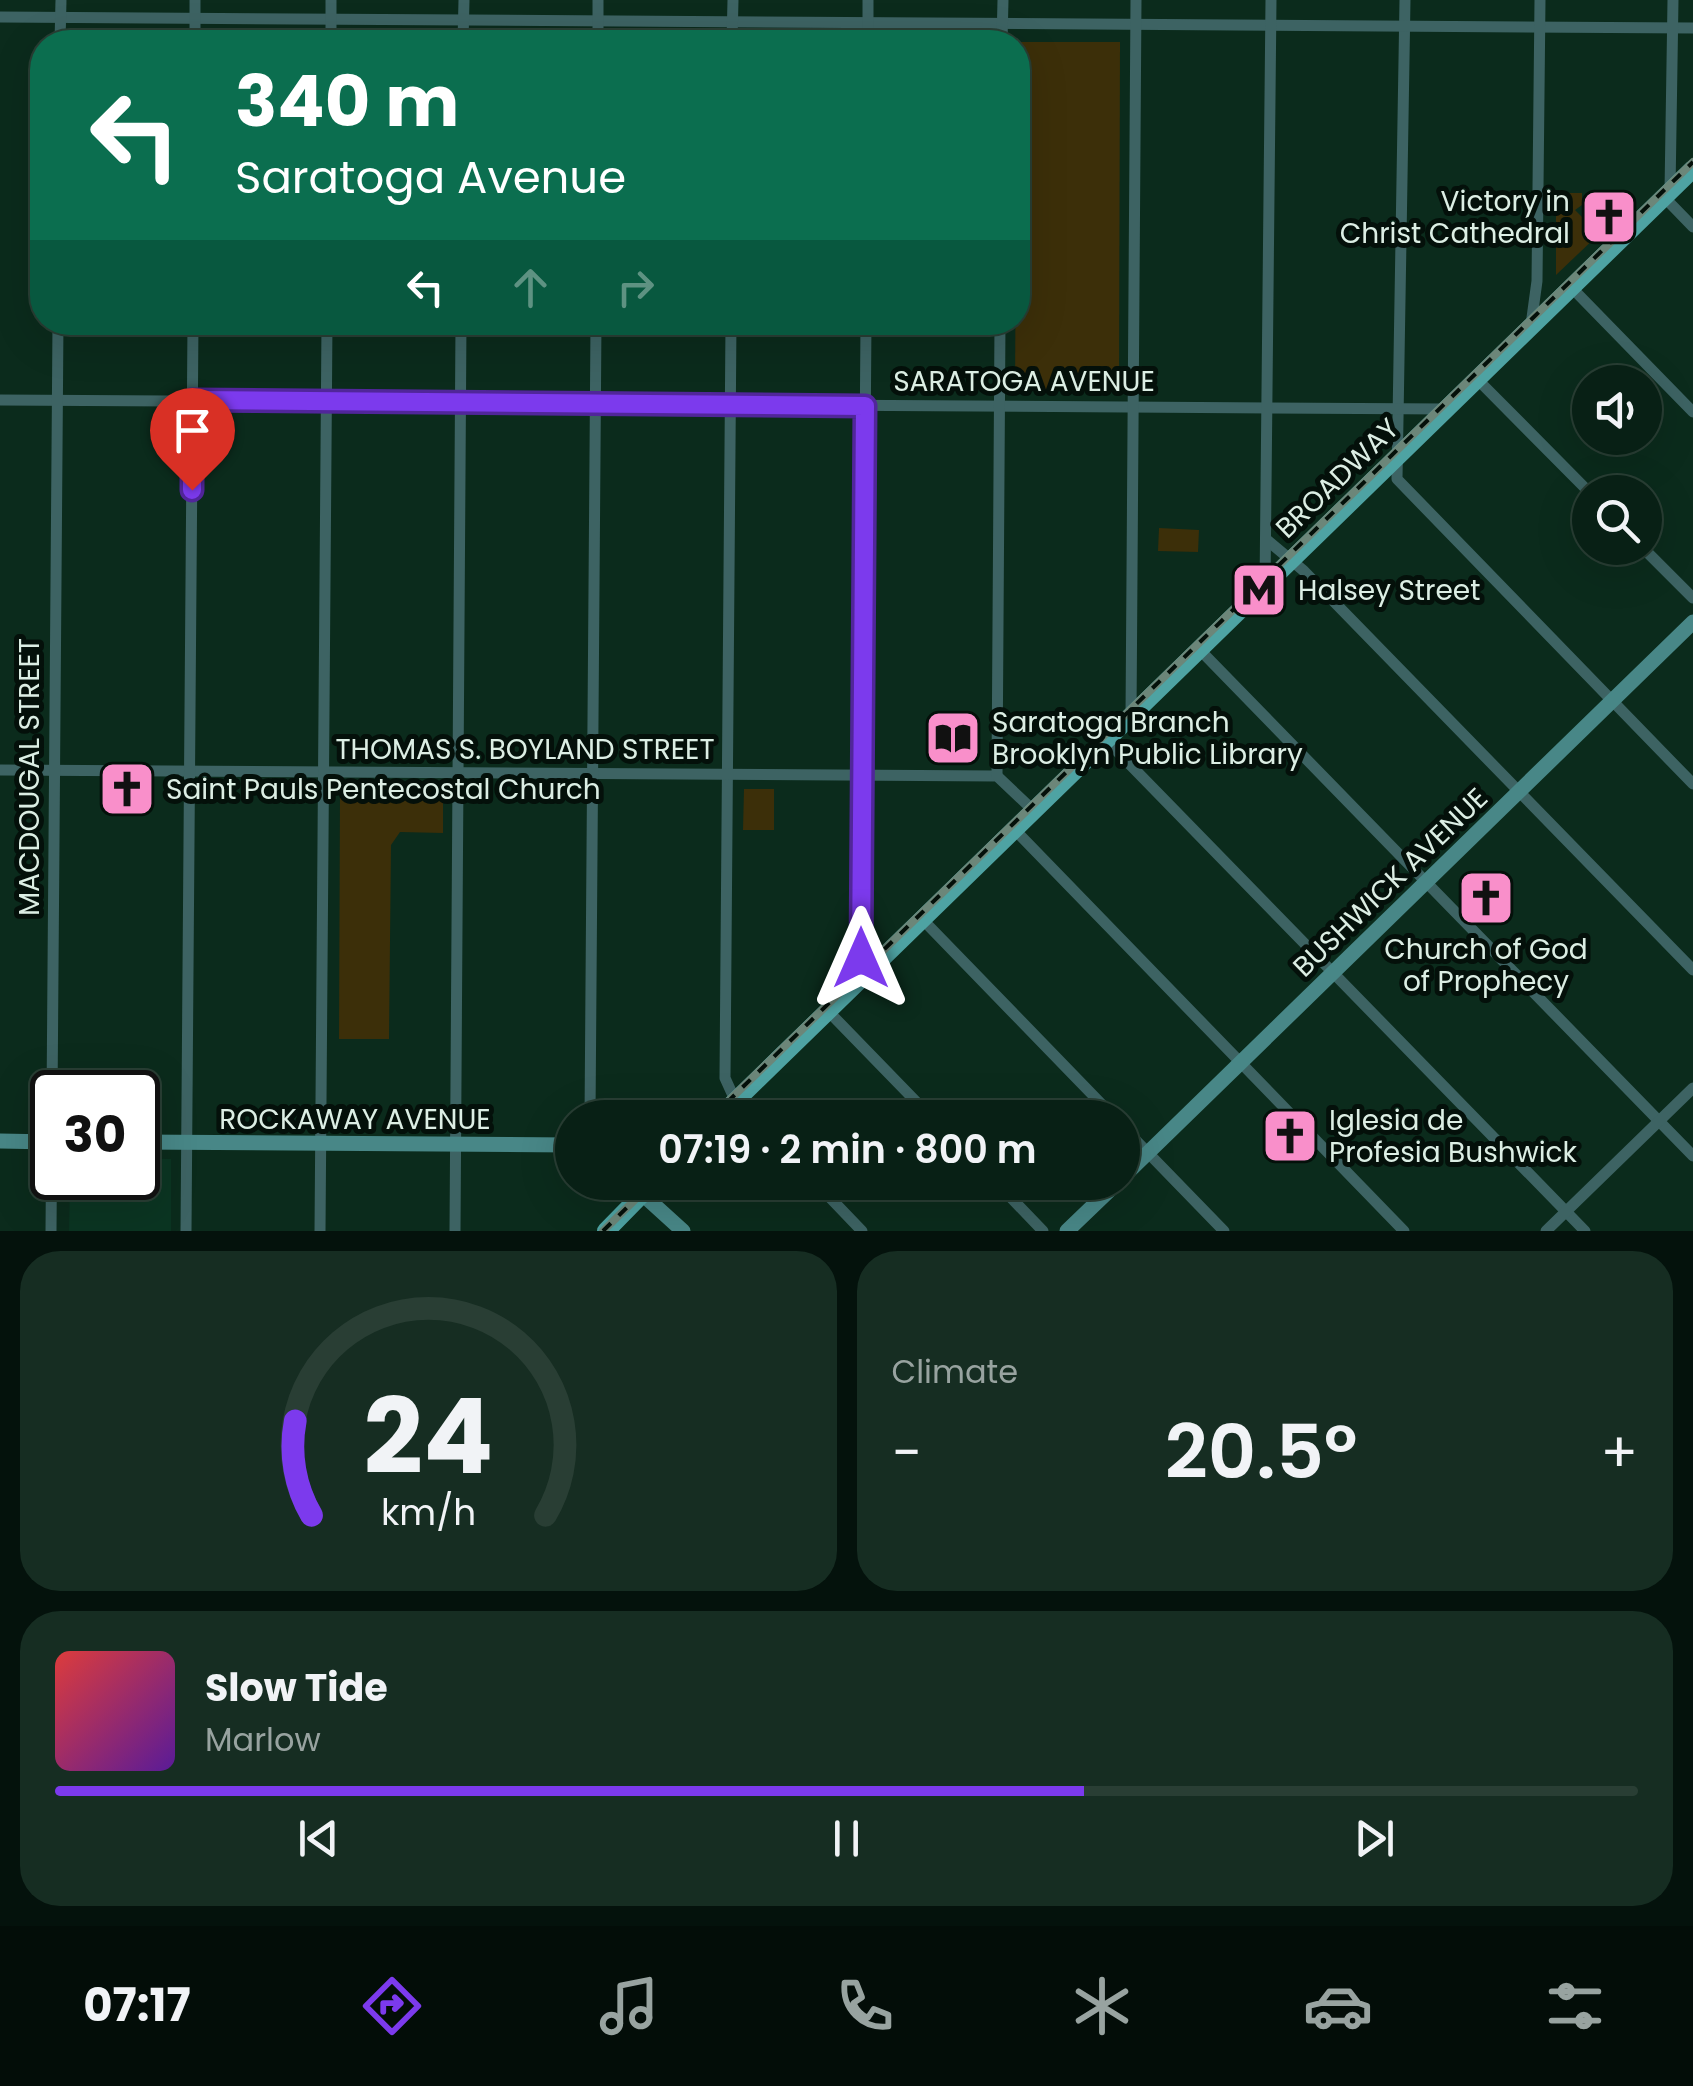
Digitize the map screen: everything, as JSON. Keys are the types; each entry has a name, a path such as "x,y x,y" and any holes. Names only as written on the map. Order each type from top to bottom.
{"main road":[{"name":"BROADWAY","path":"735,1100 1397,461 1693,169"},
{"name":"BUSHWICK AVENUE","path":"1140,1161 1693,622"},
{"path":"0,1142 30,1142"},
{"name":"ROCKAWAY AVENUE","path":"160,1142 555,1145"},
{"path":"606,1231 631,1200"},
{"path":"655,1200 684,1231"},
{"name":"BUSHWICK AVENUE","path":"1068,1231 1100,1200"}],"street":[{"path":"60,30 61,0"},
{"path":"195,0 195,30"},
{"path":"331,0 331,30"},
{"path":"463,30 464,0"},
{"path":"598,0 598,30"},
{"path":"732,0 732,30"},
{"path":"868,0 868,30"},
{"path":"1002,0 1003,30"},
{"path":"1131,718 1136,0"},
{"path":"1265,586 1270,0"},
{"path":"1405,0 1397,478 1693,784"},
{"path":"1531,327 1537,281 1540,0"},
{"path":"1674,0 1667,194 1693,227"},
{"path":"0,16 1693,28"},
{"path":"1671,146 1693,169"},
{"path":"1537,281 1557,302"},
{"path":"1571,287 1693,412"},
{"name":"MACDOUGAL STREET","path":"52,1070 58,335"},
{"path":"186,1231 193,335"},
{"path":"320,1231 327,335"},
{"path":"455,1231 461,335"},
{"path":"590,1100 596,335"},
{"path":"731,335 725,1078 735,1100"},
{"path":"861,979 866,335"},
{"path":"1000,335 996,776 1035,812"},
{"path":"1478,380 1572,476"},
{"name":"SARATOGA AVENUE","path":"0,400 1447,410"},
{"path":"1267,540 1693,970"},
{"path":"1660,565 1693,598"},
{"path":"1200,650 1693,1156"},
{"path":"1107,741 1585,1231"},
{"name":"THOMAS S. BOYLAND STREET","path":"0,770 996,776"},
{"path":"1016,831 1404,1231"},
{"path":"923,920 1098,1100"},
{"path":"829,1012 915,1100"},
{"path":"1546,1231 1693,1088"},
{"path":"1140,1145 1224,1231"},
{"name":"MACDOUGAL STREET","path":"50,1231 51,1200"},
{"path":"832,1200 862,1231"},
{"path":"1013,1200 1043,1231"}],"shaded area":[{"path":"1030,42 1120,42 1119,391 1015,391 1015,335 1030,335"},
{"path":"1556,193 1582,193 1582,205 1575,210 1599,234 1556,275"},
{"path":"1159,528 1199,530 1198,552 1158,551"},
{"path":"744,789 774,789 774,830 743,830"},
{"path":"340,790 443,790 443,833 400,832 391,845 389,1039 339,1039"},
{"path":"160,1159 171,1159 171,1231 69,1231 70,1200 160,1200"}],"railway":[{"path":"729,1100 1693,162"},
{"path":"603,1231 635,1200"}],"place":[{"name":"Victory in Christ Cathedral","path":"1609,217"},
{"name":"Halsey Street","path":"1259,590"},
{"name":"Saratoga Branch Brooklyn Public Library","path":"953,738"},
{"name":"Saint Pauls Pentecostal Church","path":"127,789"},
{"name":"Church of God of Prophecy","path":"1486,898"},
{"name":"Iglesia de Profesia Bushwick","path":"1290,1136"}],"route":[{"path":"192,490 192,400 865,406 861,958"}]}
